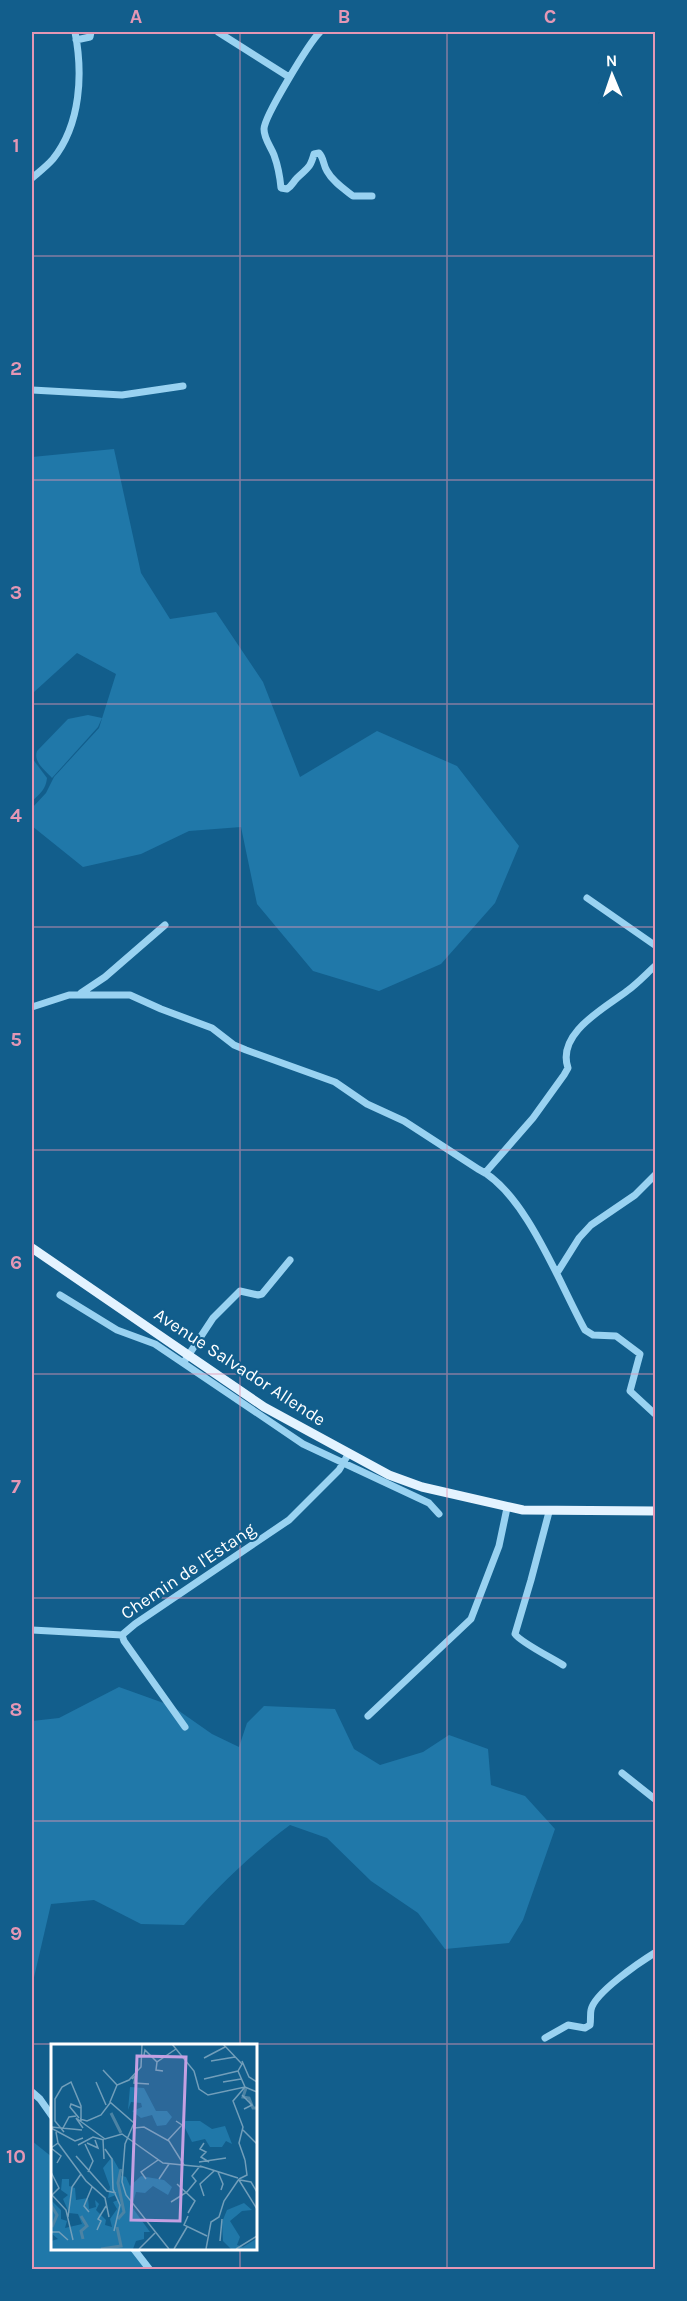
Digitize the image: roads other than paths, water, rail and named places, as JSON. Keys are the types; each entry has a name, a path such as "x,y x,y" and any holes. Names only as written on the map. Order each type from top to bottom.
{"main road":[{"name":"Avenue Salvador Allende","path":"32,1248 185,1359 279,1416 389,1475 422,1488 507,1508 549,1512 656,1511"}],"street":[{"path":"32,178 53,159 67,132 79,82 80,62 75,32"},
{"path":"76,40 90,37 91,32"},
{"path":"218,32 289,77"},
{"path":"320,32 289,77 263,127 264,136 276,161 281,188 287,189 291,186 310,167 314,154 319,153 326,171 336,183 353,196 372,196"},
{"path":"32,390 122,396 183,386"},
{"path":"588,898 656,946"},
{"path":"79,994 105,977 165,925"},
{"path":"485,1173 533,1118 564,1075 568,1068 565,1060 567,1049 583,1025 656,965"},
{"path":"32,1006 69,995 130,995 212,1028 234,1045 335,1082 367,1104 404,1121 485,1173 499,1184 517,1205 588,1334 616,1336 640,1354 630,1391 656,1414"},
{"path":"556,1273 579,1238 591,1225 635,1195 656,1174"},
{"path":"185,1359 213,1318 240,1292 262,1294 290,1260"},
{"path":"60,1295 117,1330 156,1344 185,1359 303,1444 429,1503 438,1514"},
{"name":"Chemin de l'Estang","path":"184,1727 123,1641 122,1635 289,1520 343,1463 349,1453"},
{"path":"368,1716 471,1619 499,1546 507,1508"},
{"path":"549,1512 534,1571 514,1634 518,1640 539,1649 563,1665"},
{"path":"32,1630 122,1635"},
{"path":"622,1773 656,1800"},
{"path":"545,2038 568,2025 585,2028 590,2025 591,2010 597,2000 613,1983 656,1952"},
{"path":"32,2092 51,2115"},
{"path":"135,2250 150,2270"}]}
